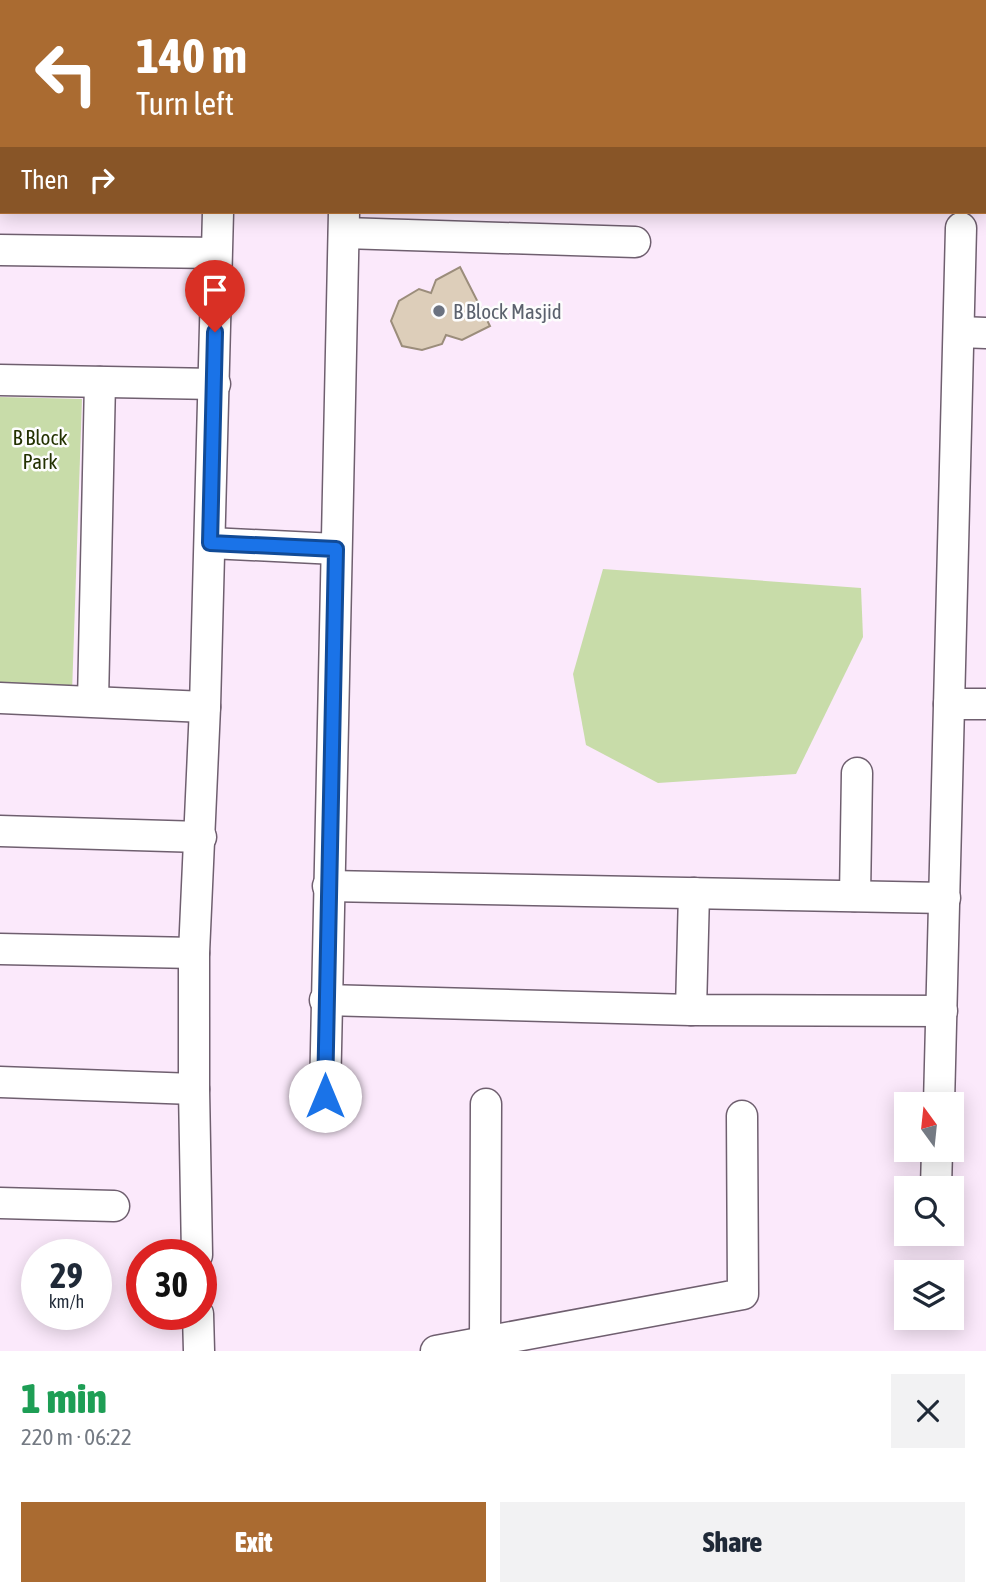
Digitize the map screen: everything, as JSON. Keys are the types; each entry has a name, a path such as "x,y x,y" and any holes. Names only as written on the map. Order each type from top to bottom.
{"street":[{"path":"197,1239 194,953 201,837 218,214"},
{"path":"325,1096 344,223 635,242"},
{"path":"939,1092 949,704 972,332 961,228"},
{"path":"0,250 216,253"},
{"path":"0,380 215,384"},
{"path":"93,701 100,382"},
{"path":"210,543 336,549"},
{"path":"0,698 205,707"},
{"path":"949,704 986,704"},
{"path":"855,896 856,773"},
{"path":"0,831 201,837"},
{"path":"328,886 945,898"},
{"path":"691,1010 694,893"},
{"path":"0,949 194,953"},
{"path":"325,1000 691,1010 942,1011"},
{"path":"0,1082 194,1089"},
{"path":"485,1104 485,1342"},
{"path":"436,1351 743,1294 742,1116"},
{"path":"0,1203 114,1206"},
{"path":"198,1330 199,1351"}],"green space":[{"name":"B Block Park","path":"0,397 82,399 72,693 0,692"},
{"path":"603,569 861,588 863,637 796,774 658,783 586,745 573,674"}],"building":[{"name":"B Block Masjid","path":"460,267 490,326 462,340 446,335 442,344 422,350 402,346 391,321 399,301 419,289 431,293 436,280"}],"place":[{"name":"B Block Masjid","path":"439,311"}],"route":[{"path":"215,332 210,543 336,549 325,1096"}]}
